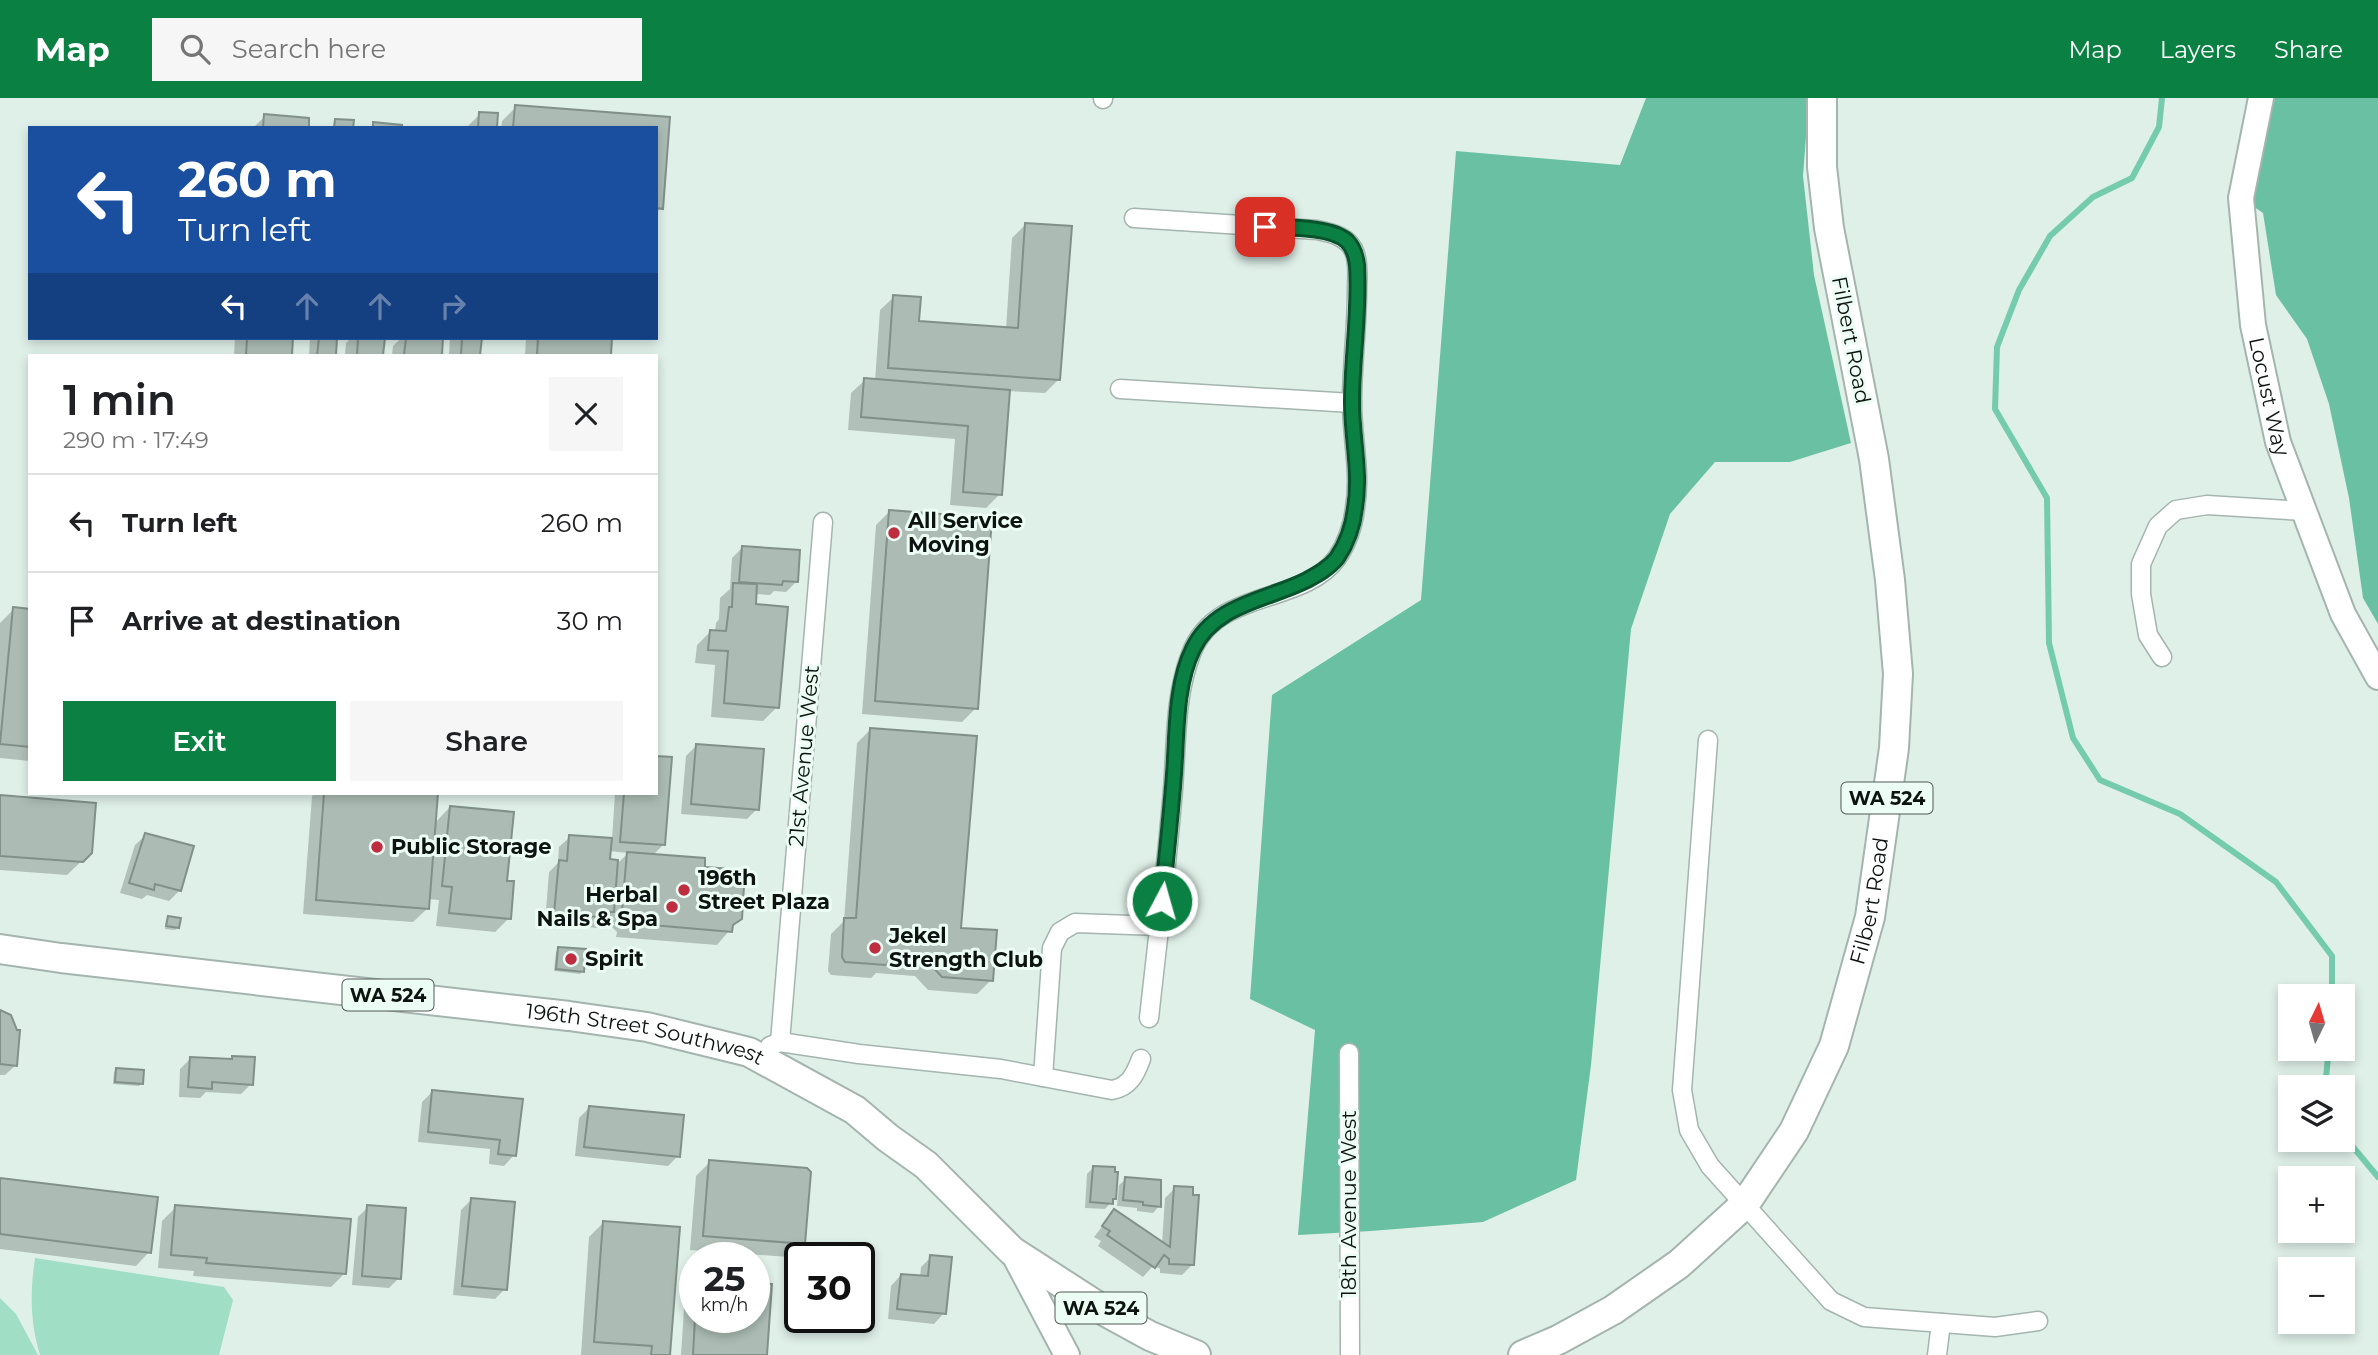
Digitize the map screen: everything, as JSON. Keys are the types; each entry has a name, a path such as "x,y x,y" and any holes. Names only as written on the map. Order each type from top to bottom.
{"main road":[{"name":"Filbert Road","path":"1523,1355 1558,1340 1613,1310 1679,1264 1745,1204 1794,1131 1834,1046 1870,917 1894,748 1898,674 1890,580 1874,459 1829,228 1822,167 1822,98"},
{"name":"Locust Way","path":"2261,98 2241,198 2253,325 2278,442 2343,614 2378,677"},
{"name":"196th Street Southwest","path":"0,949 569,1016 648,1027 749,1052 855,1110 926,1166 1012,1251 1108,1313 1150,1336 1196,1355"},
{"path":"1012,1251 1067,1355"}],"street":[{"path":"1134,218 1335,233 1355,251 1357,265 1357,330 1352,403 1357,494 1352,525 1335,560 1321,573 1217,618 1207,627 1191,652 1180,700 1149,1018"},
{"path":"1121,389 1352,403"},
{"path":"2162,657 2148,635 2141,594 2141,564 2158,526 2176,510 2207,505 2304,511"},
{"name":"21st Avenue West","path":"780,1042 823,522"},
{"path":"1708,740 1682,1090 1689,1130 1710,1166 1831,1301 1864,1317 1995,1327 2038,1321"},
{"path":"1043,1077 1052,948 1060,932 1075,923 1159,926"},
{"path":"749,1052 780,1042 859,1054 1001,1069 1112,1090 1123,1088 1135,1075 1141,1059"},
{"name":"18th Avenue West","path":"1349,1053 1350,1355"},
{"path":"1937,1355 1941,1323"}],"green space":[{"path":"1646,98 1809,98 1803,176 1814,275 1851,443 1790,462 1715,462 1670,514 1631,629 1591,1065 1576,1180 1483,1222 1298,1235 1315,1030 1250,999 1272,695 1421,600 1456,151 1620,165"},
{"path":"2261,98 2378,98 2378,624 2363,598 2349,498 2329,404 2307,339 2276,295 2263,213 2241,198"},
{"path":"35,1258 224,1287 233,1300 219,1355 40,1355 32,1307"},
{"path":"0,1298 16,1314 38,1355 0,1355"}],"building":[{"path":"515,105 670,117 663,209 658,208 658,126 513,126"},
{"path":"479,112 498,113 497,126 478,126"},
{"path":"264,114 309,118 309,126 263,126"},
{"path":"335,119 354,120 353,126 334,126"},
{"path":"373,122 402,125 402,126 373,126"},
{"path":"1025,223 1072,226 1060,380 888,368 893,295 921,297 919,321 1018,328"},
{"path":"247,340 293,340 292,354 246,354"},
{"path":"319,340 337,340 336,354 317,354"},
{"path":"358,340 385,340 383,354 357,354"},
{"path":"406,340 443,340 442,354 404,354"},
{"path":"462,340 482,340 480,354 461,354"},
{"path":"538,340 612,340 611,354 537,354"},
{"path":"864,378 1010,390 1002,495 963,492 968,426 861,417"},
{"path":"889,510 992,518 978,709 875,701"},
{"path":"742,546 800,550 798,582 783,581 782,585 739,582"},
{"path":"733,583 757,584 756,604 788,607 779,708 724,703 728,651 708,650 710,630 726,631 729,607 732,607"},
{"path":"13,607 28,609 28,747 0,744"},
{"path":"870,728 977,736 961,928 997,930 993,981 942,977 929,963 890,960 886,965 845,962 842,957 844,918 856,918"},
{"path":"696,744 764,749 759,810 691,804"},
{"path":"658,756 672,757 665,845 620,842 624,795 658,795"},
{"path":"0,795 96,803 92,853 83,862 0,856"},
{"name":"Public Storage","path":"324,795 438,795 429,909 316,900"},
{"path":"450,806 514,812 507,881 514,881 511,919 449,913 452,887 442,886"},
{"path":"145,833 194,846 181,891 155,884 154,890 129,883"},
{"path":"569,835 612,838 610,859 618,860 614,912 610,912 609,918 554,913 559,860 567,861"},
{"name":"196th Street Plaza","path":"627,852 705,858 705,867 745,870 742,919 733,925 732,932 629,923 630,918 622,910"},
{"path":"168,916 181,918 179,928 166,926"},
{"name":"Spirit","path":"558,947 586,949 584,972 556,969"},
{"path":"0,1010 11,1015 17,1030 20,1030 17,1066 0,1064"},
{"path":"232,1056 255,1057 253,1085 212,1082 212,1089 188,1087 190,1057 232,1059"},
{"path":"116,1068 144,1070 143,1084 115,1082"},
{"path":"432,1090 523,1099 516,1156 498,1154 500,1140 428,1132"},
{"path":"589,1106 684,1115 680,1157 584,1147"},
{"path":"709,1160 807,1168 811,1172 805,1242 703,1236"},
{"path":"1093,1166 1115,1167 1115,1172 1118,1172 1116,1199 1113,1199 1113,1204 1090,1202"},
{"path":"1125,1177 1161,1180 1161,1207 1123,1200"},
{"path":"0,1178 158,1197 151,1253 0,1234"},
{"path":"1174,1186 1193,1187 1193,1195 1199,1195 1194,1265 1169,1264 1169,1259 1164,1255 1155,1268 1107,1235 1110,1231 1102,1226 1114,1209 1170,1247"},
{"path":"471,1198 515,1202 507,1290 462,1286"},
{"path":"175,1205 351,1219 346,1274 206,1263 207,1258 171,1255"},
{"path":"367,1205 406,1208 401,1279 362,1276"},
{"path":"603,1221 680,1227 670,1355 651,1355 652,1346 594,1342"},
{"path":"930,1255 952,1257 946,1314 897,1309 901,1274 928,1276"},
{"path":"694,1333 769,1333 767,1355 693,1355"}],"waterway":[{"path":"2162,98 2159,127 2132,178 2093,197 2050,236 2019,290 1997,347 1995,409 2047,498 2049,643 2073,738 2100,780 2180,814 2276,882 2332,956 2332,984"},
{"path":"2326,1075 2328,1061"},
{"path":"2355,1149 2378,1177"}],"place":[{"name":"All Service Moving","path":"894,533"},
{"name":"Public Storage","path":"377,847"},
{"name":"196th Street Plaza","path":"684,890"},
{"name":"Herbal Nails & Spa","path":"672,907"},
{"name":"Jekel Strength Club","path":"875,948"},
{"name":"Spirit","path":"571,959"}],"route":[{"path":"1162,901 1180,700 1191,652 1197,640 1217,618 1321,573 1335,560 1345,544 1355,508 1357,478 1352,403 1357,330 1355,251 1335,233 1265,227"}]}
